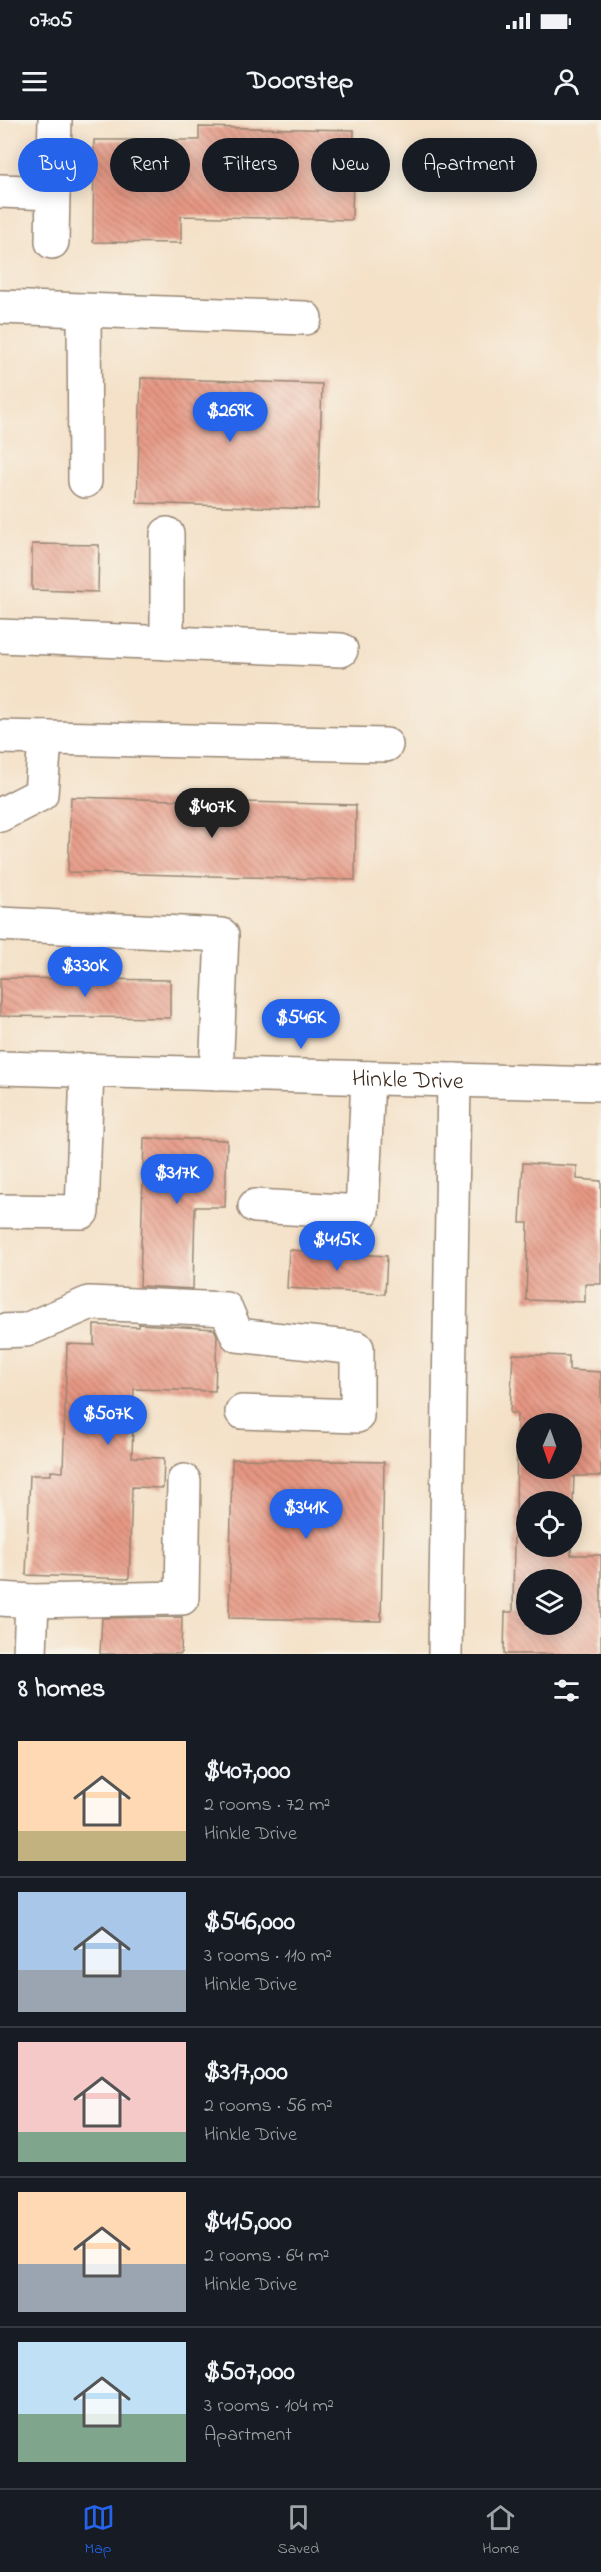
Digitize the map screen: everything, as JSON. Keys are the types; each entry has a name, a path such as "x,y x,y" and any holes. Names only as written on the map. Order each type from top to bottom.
{"street":[{"path":"52,242 56,120"},
{"path":"0,191 52,193"},
{"path":"0,307 305,318"},
{"path":"84,310 85,481"},
{"path":"167,534 167,643"},
{"path":"0,636 341,651"},
{"path":"0,737 386,745"},
{"path":"0,815 41,794 45,738"},
{"path":"0,924 222,934 216,1074"},
{"name":"Hinkle Drive","path":"0,1068 601,1084"},
{"path":"0,1211 82,1212 87,1070"},
{"path":"255,1206 362,1212 368,1078"},
{"path":"445,1654 454,1080"},
{"path":"0,1331 26,1330 89,1303 225,1309 237,1335 357,1348 357,1416 242,1412"},
{"path":"30,1654 16,1600 182,1598 184,1481"}],"building":[{"path":"199,127 354,130 354,138 311,138 311,192 353,192 352,220 181,216 181,243 93,242 93,192 98,192 98,140 110,140 110,192 190,192 190,140 199,140"},
{"path":"141,378 322,384 318,509 137,503"},
{"path":"32,544 99,545 98,592 32,590"},
{"path":"71,797 356,805 355,880 68,872"},
{"path":"0,978 170,980 170,1018 0,1016"},
{"path":"144,1138 227,1140 225,1207 195,1207 193,1289 140,1286"},
{"path":"523,1163 577,1166 577,1179 601,1181 601,1284 585,1284 585,1302 526,1300 528,1223 520,1223"},
{"path":"289,1250 387,1256 385,1294 287,1288"},
{"path":"139,1324 214,1329 217,1335 215,1391 134,1389 132,1457 164,1458 163,1488 132,1487 129,1579 26,1575 30,1475 51,1475 51,1471 63,1472 67,1344 94,1345 94,1325 139,1327"},
{"path":"513,1354 569,1356 569,1370 601,1372 601,1476 582,1476 582,1413 510,1413"},
{"path":"232,1459 384,1462 381,1621 229,1618"},
{"path":"516,1479 574,1479 573,1491 516,1491"},
{"path":"514,1536 516,1536 516,1557 601,1555 601,1654 504,1654 505,1612 513,1612"},
{"path":"182,1617 181,1654 100,1654 102,1618"}]}
